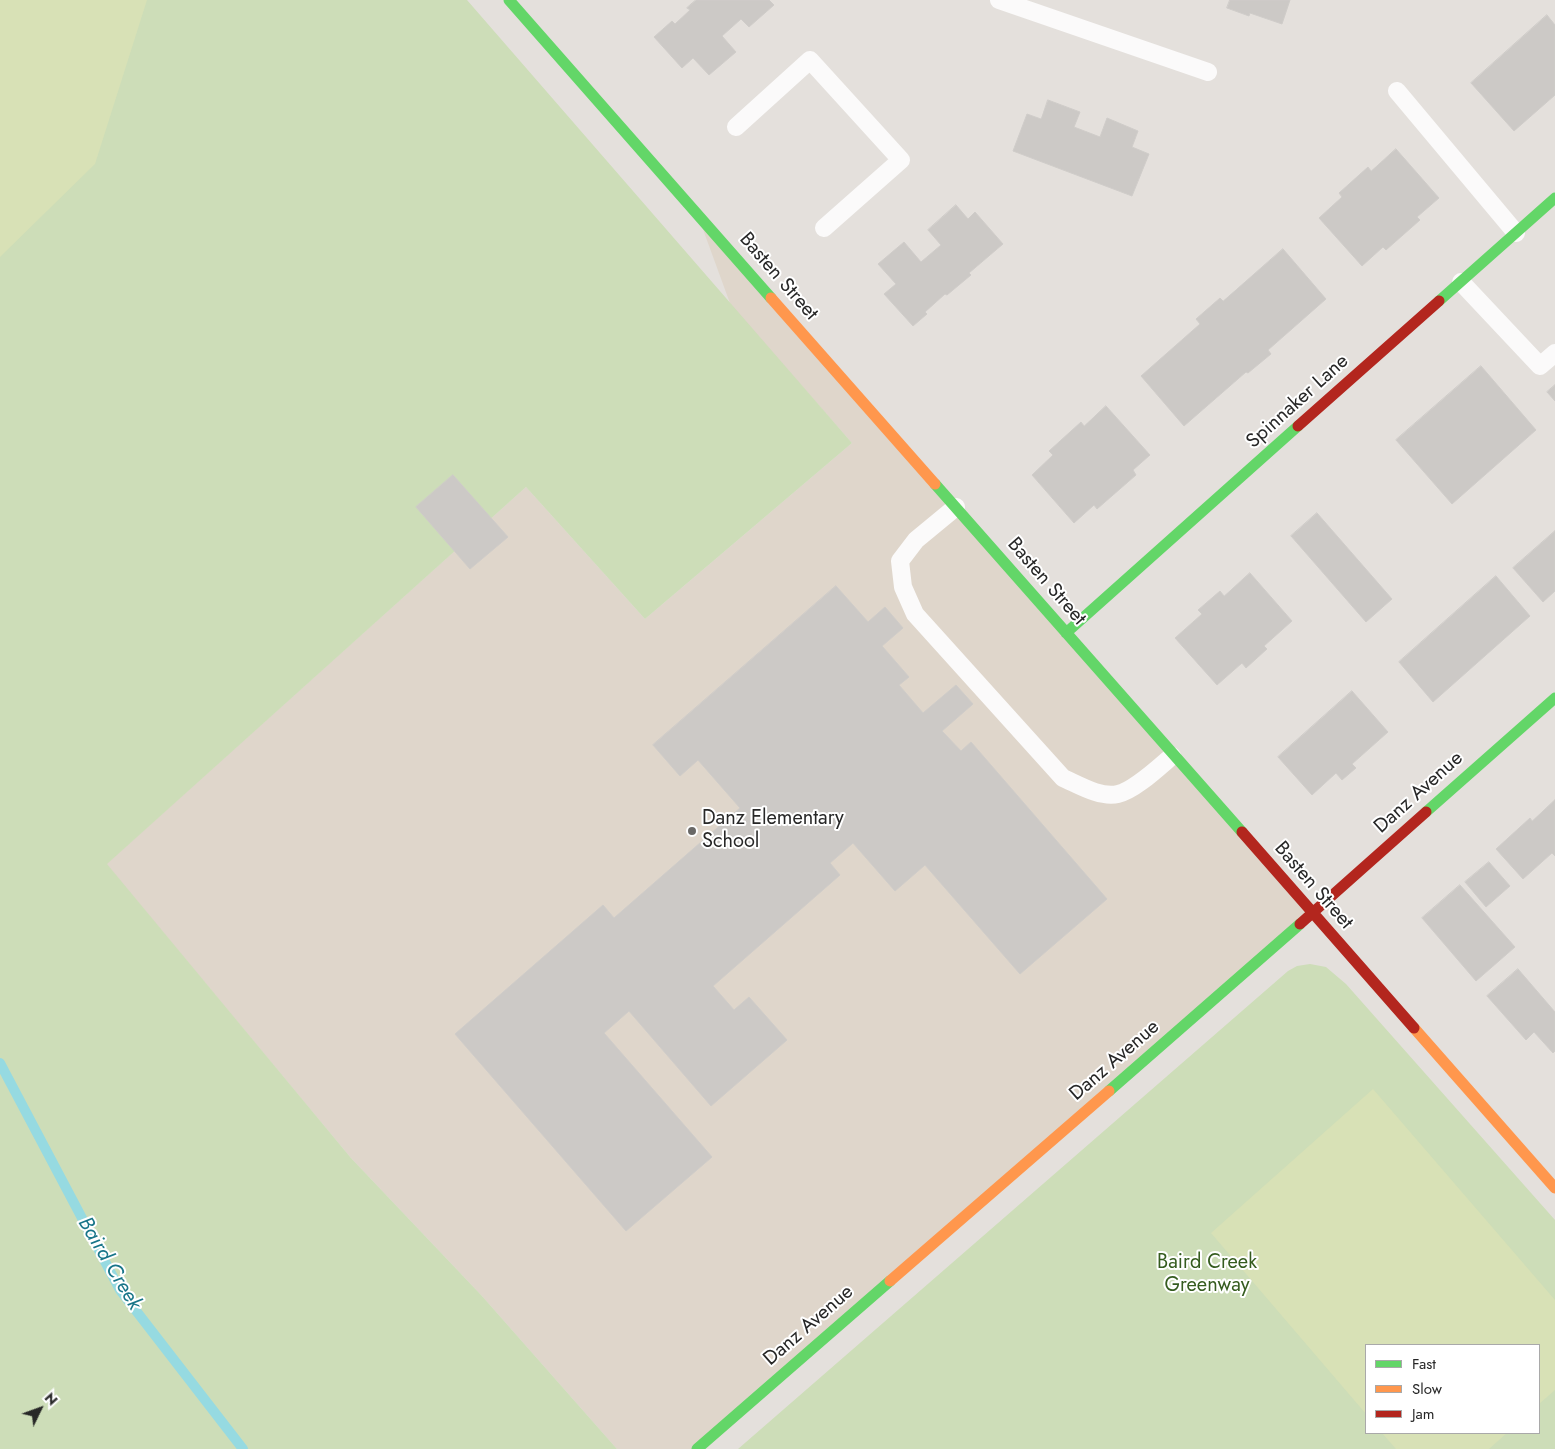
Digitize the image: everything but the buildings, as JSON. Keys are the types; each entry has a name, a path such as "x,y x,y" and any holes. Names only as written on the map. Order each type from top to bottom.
{"street":[{"name":"Basten Street","path":"509,0 956,507 1172,756 1555,1188"},
{"name":"Spinnaker Lane","path":"1066,633 1555,198"},
{"name":"Danz Avenue","path":"697,1449 1313,913 1555,698"}],"lane":[{"path":"999,0 1208,72"},
{"path":"736,127 810,60 901,160 824,228"},
{"path":"1397,92 1516,233"},
{"path":"1461,282 1540,366 1555,353"},
{"path":"956,507 916,540 900,561 903,587 915,614 1063,778 1092,791 1118,794 1138,783 1172,756"}],"shaded area":[{"name":"Danz Elementary School","path":"697,213 1313,913 697,1449 617,1449 482,1296 351,1158 106,864 526,487 645,619 852,443 731,306"}],"green space":[{"path":"0,0 467,0 852,443 645,619 526,487 107,864 351,1158 482,1296 617,1449 0,1449"},
{"path":"0,0 147,0 95,164 0,257"},
{"name":"Baird Creek Greenway","path":"1310,964 1326,967 1346,984 1555,1220 1555,1449 738,1449 1288,971 1297,966"},
{"path":"1373,1089 1555,1300 1555,1390 1540,1403 1540,1344 1365,1344 1365,1413 1211,1233"},
{"path":"1383,1434 1506,1434 1489,1449 1396,1449"}],"waterway":[{"name":"Baird Creek","path":"0,1063 120,1290 243,1449"}],"traffic: fast":[{"path":"509,0 771,298"},
{"path":"1439,301 1555,198"},
{"path":"1066,633 1298,426"},
{"path":"935,484 1242,832"},
{"path":"1426,812 1555,698"},
{"path":"1109,1091 1300,924"},
{"path":"697,1449 890,1281"}],"traffic: slow":[{"path":"771,298 935,484"},
{"path":"1414,1028 1555,1188"},
{"path":"890,1281 1109,1091"}],"traffic: jam":[{"path":"1298,426 1439,301"},
{"path":"1300,924 1426,812"},
{"path":"1242,832 1414,1028"}],"place":[{"name":"Danz Elementary School","path":"692,831"}]}
